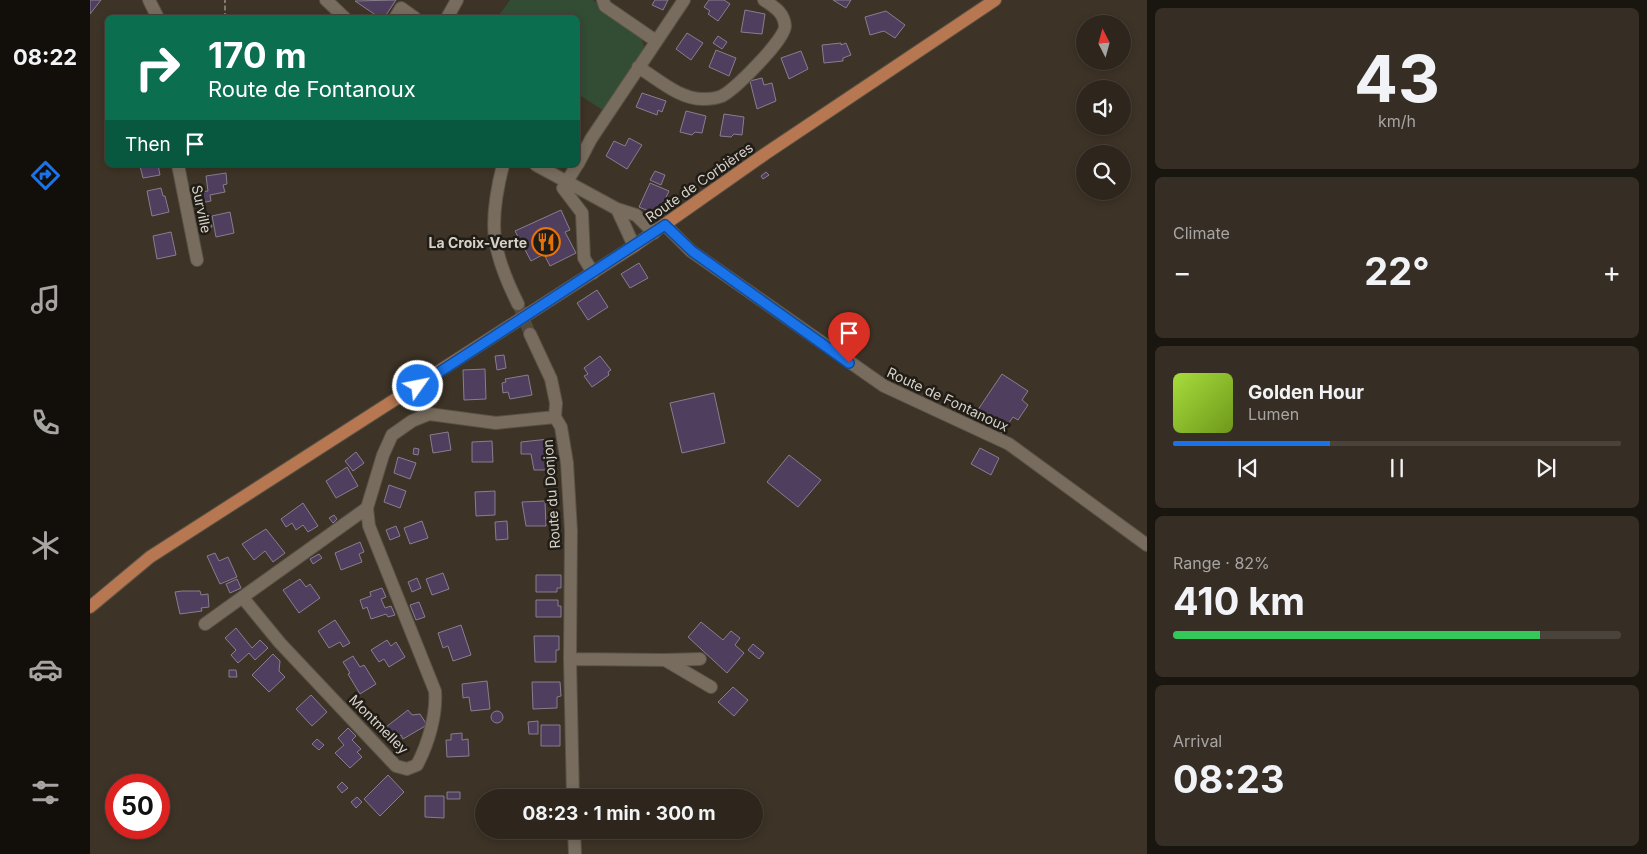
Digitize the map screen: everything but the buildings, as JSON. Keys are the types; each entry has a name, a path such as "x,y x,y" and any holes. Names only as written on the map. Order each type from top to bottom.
{"main road":[{"name":"Route de Corbières","path":"90,607 150,557 654,233 765,154 996,0"}],"street":[{"path":"150,0 157,15"},
{"path":"326,0 342,14 345,0"},
{"path":"449,15 458,0"},
{"path":"603,0 605,6 656,41"},
{"path":"580,159 638,67 684,0"},
{"path":"638,67 684,96 703,99 720,97 733,89 780,39 785,26 781,12 764,0"},
{"path":"397,15 401,8 412,15"},
{"name":"Surville","path":"178,167 197,260"},
{"path":"502,167 493,213 494,244 502,272 518,304"},
{"path":"497,194 511,167"},
{"path":"540,167 617,209 636,215 654,233"},
{"path":"575,167 564,188 582,213 584,258 593,273"},
{"path":"617,209 634,246"},
{"name":"Route de Fontanoux","path":"665,225 692,251 884,386 1009,444 1147,545"},
{"name":"Route du Donjon","path":"530,334 551,379 556,403 555,417 561,427 568,483 571,531 570,659 574,789"},
{"name":"Montmelley","path":"243,598 280,643 396,766 407,768 417,765 424,751 436,704 435,691 369,526 367,508 383,455 392,435 412,421 430,414 496,423 555,417"},
{"path":"205,624 367,508"},
{"path":"570,659 700,659"},
{"path":"665,660 711,687"},
{"path":"574,839 575,854"}],"path":[{"path":"224,15 225,0"}],"green space":[{"path":"510,0 593,0 639,34 644,45 642,55 604,111 580,95 580,15 499,15"}],"tunnel":[{"path":"518,304 530,334"}],"place":[{"name":"La Croix-Verte","path":"546,242"}],"route":[{"path":"418,386 665,225 685,246 849,363"}]}
